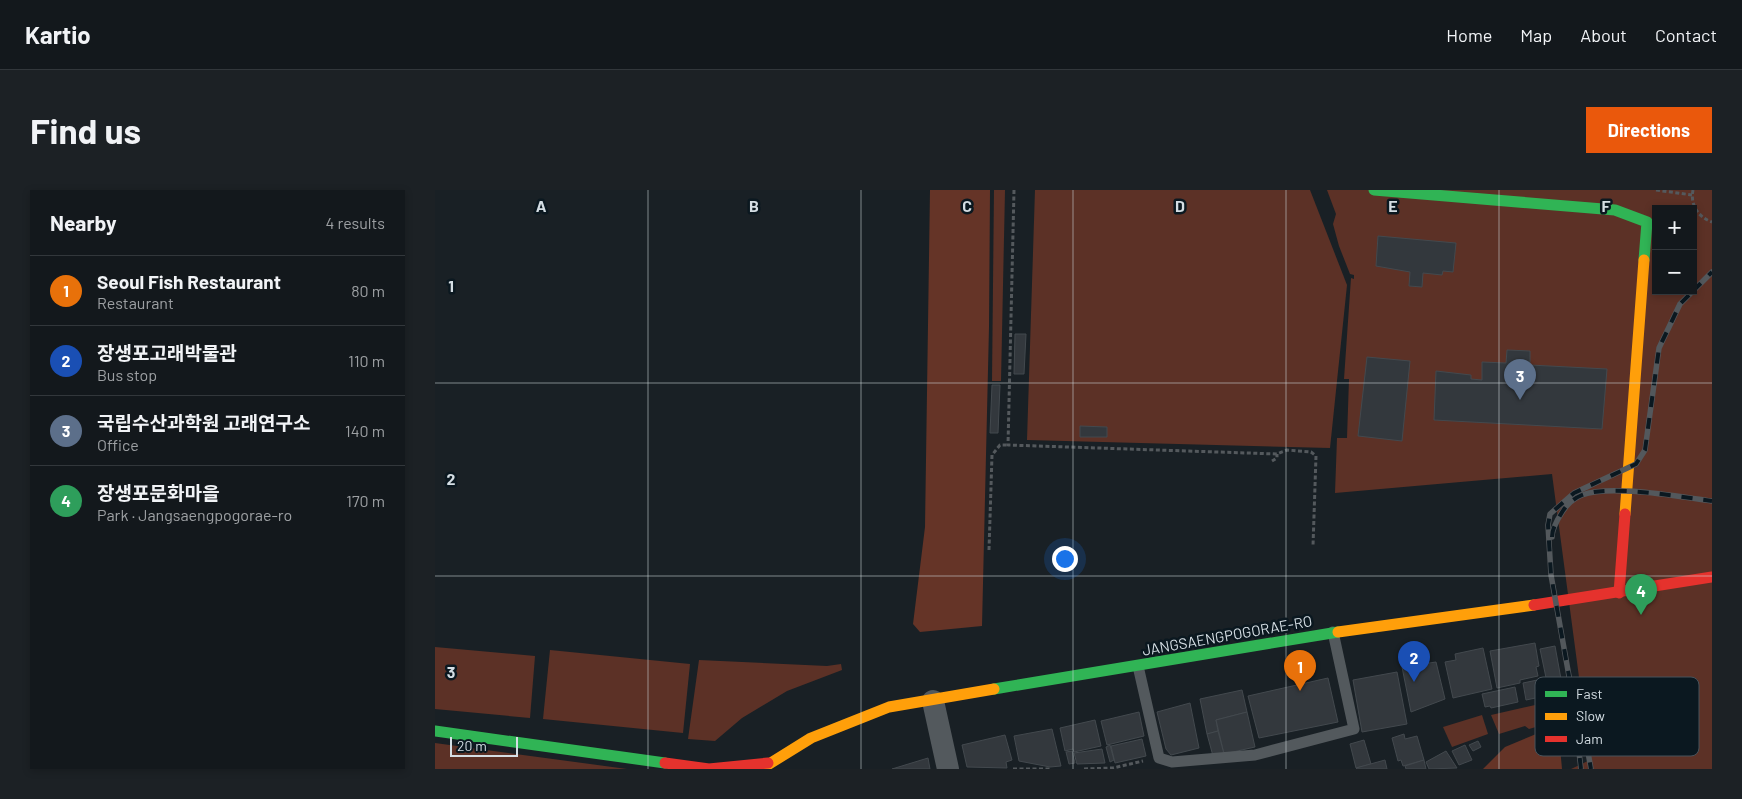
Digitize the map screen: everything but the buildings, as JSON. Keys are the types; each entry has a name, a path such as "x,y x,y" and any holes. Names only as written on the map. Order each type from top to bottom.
{"street":[{"path":"1374,190 1615,210 1647,222 1619,593"},
{"name":"JANGSAENGPOGORAE-RO","path":"764,766 811,738 889,707 1333,632 1619,593 1712,577"},
{"path":"933,701 948,769"},
{"path":"435,732 709,769 764,766"}],"lane":[{"path":"1138,666 1159,758 1172,762 1255,755 1354,729 1333,632"}],"path":[{"path":"1008,445 1014,190"},
{"path":"1656,190 1692,195"},
{"path":"1693,190 1692,195 1696,212 1712,222"},
{"path":"989,550 992,455 1000,445 1277,454 1287,450 1311,452 1316,456 1313,546"},
{"path":"1272,461 1277,458 1277,454"},
{"path":"1084,769 1113,768 1159,758"},
{"path":"1013,769 1050,769"}],"shaded area":[{"path":"930,190 990,190 989,327 982,626 920,632 913,624 925,527"},
{"path":"994,190 1005,190 1001,381 992,381"},
{"path":"1035,190 1310,190 1347,285 1330,448 1027,440"},
{"path":"1327,190 1712,190 1712,769 1571,769 1590,760 1589,756 1699,756 1699,677 1579,677 1552,474 1335,493 1337,438 1347,438 1349,379 1344,379 1351,278 1354,279 1354,275 1350,274 1333,224 1336,214"},
{"path":"435,647 535,656 530,718 435,709"},
{"path":"550,650 690,664 683,733 543,719"},
{"path":"699,660 827,666 841,664 842,670 787,691 742,718 715,741 688,739"},
{"path":"1535,705 1535,727 1529,729 1525,726 1499,734 1491,715"},
{"path":"1482,715 1488,734 1452,747 1443,727"},
{"path":"1535,735 1535,756 1561,756 1562,769 1483,769 1505,747"},
{"path":"435,743 627,769 435,769"}],"railway":[{"path":"1697,287 1712,272"},
{"path":"1569,677 1551,575 1548,525 1550,514 1574,493 1636,464 1645,450 1659,348 1680,304 1689,295"},
{"path":"1552,537 1556,523 1568,505 1582,495 1595,492 1646,492 1712,501"},
{"path":"1579,756 1581,769"},
{"path":"1589,756 1591,769"}],"traffic: fast":[{"path":"1374,190 1615,210 1647,222 1644,260"},
{"path":"994,689 1338,632"},
{"path":"435,731 665,763"}],"traffic: slow":[{"path":"1625,514 1644,260"},
{"path":"1338,632 1534,605"},
{"path":"761,769 811,738 889,707 994,689"}],"traffic: jam":[{"path":"1619,593 1625,514"},
{"path":"1534,605 1712,577"},
{"path":"665,763 709,769 768,763"}],"place":[{"name":"국립수산과학원 고래연구소","path":"1520,400"},
{"name":"장생포문화마을","path":"1641,615"},
{"name":"장생포고래박물관","path":"1414,682"},
{"name":"Seoul Fish Restaurant","path":"1300,691"}]}
